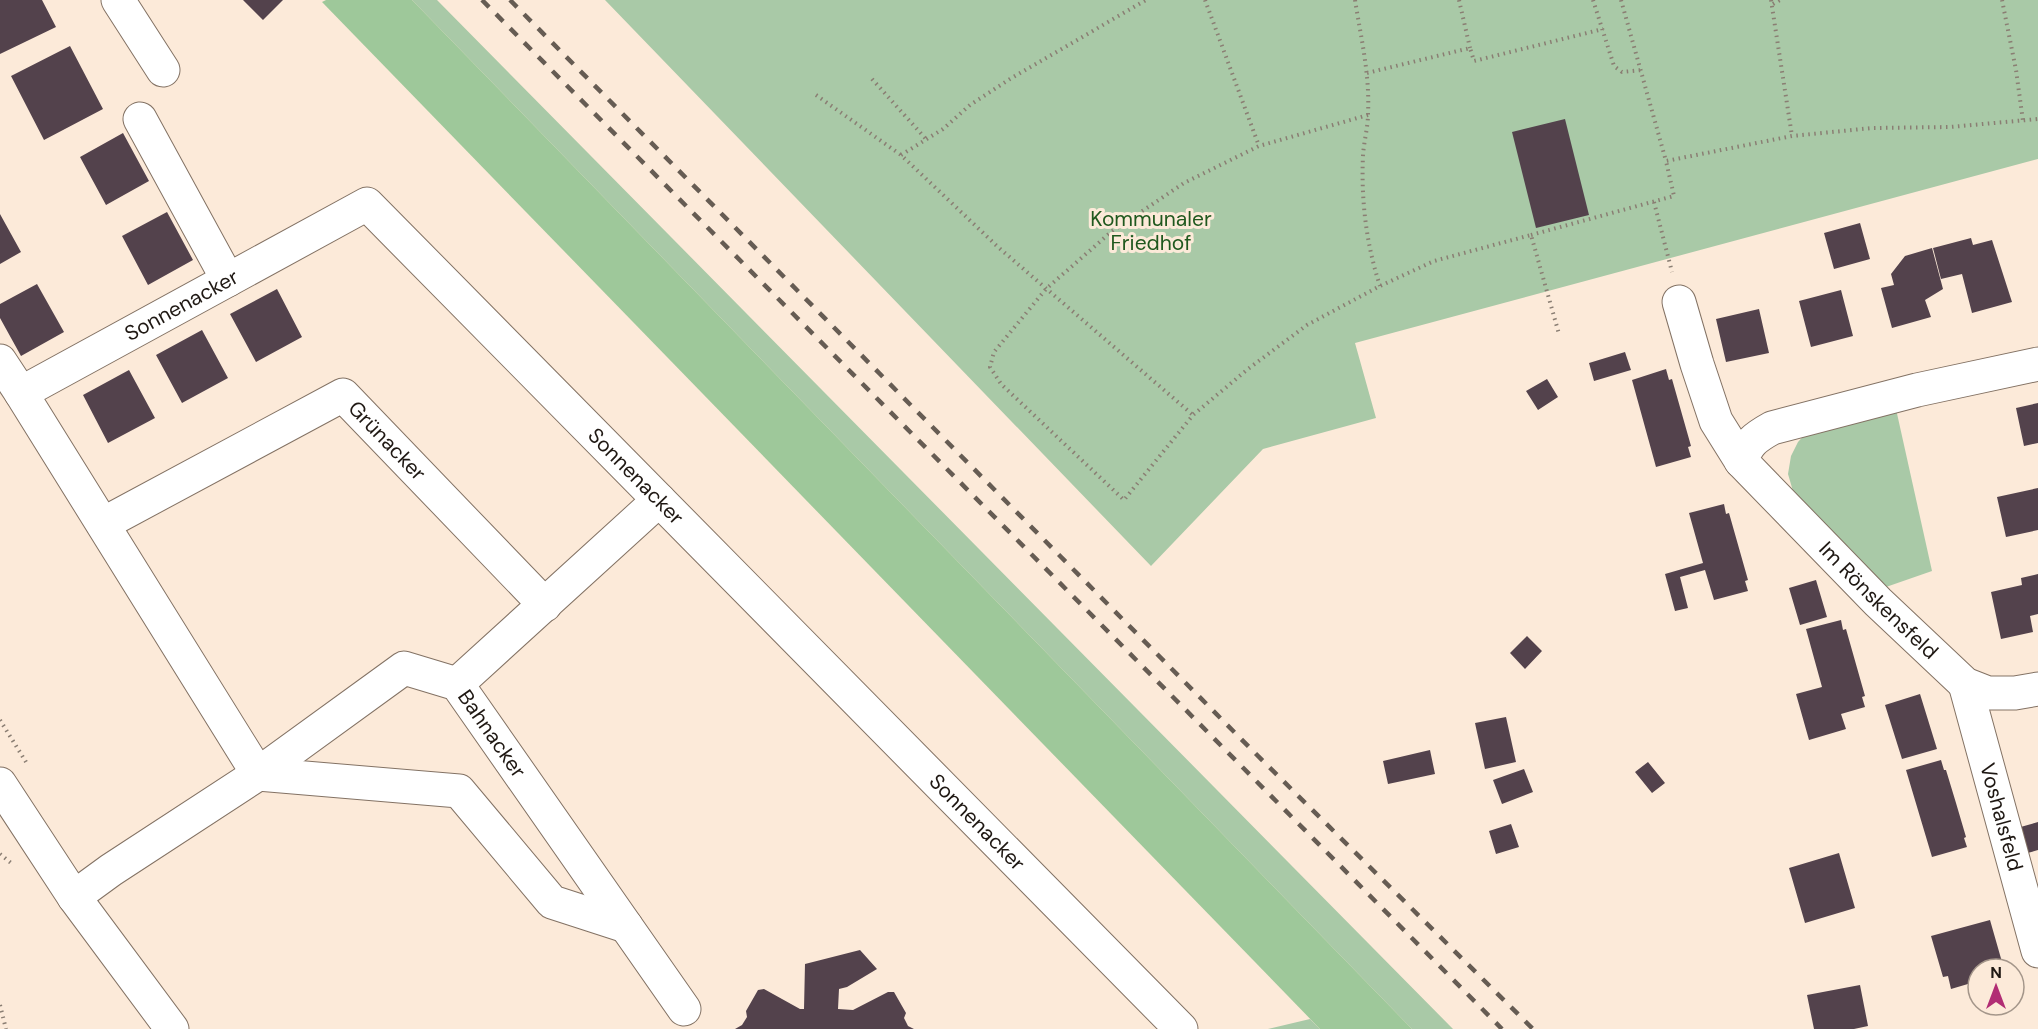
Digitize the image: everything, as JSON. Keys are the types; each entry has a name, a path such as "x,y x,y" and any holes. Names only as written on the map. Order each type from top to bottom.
{"street":[{"path":"118,0 163,70"},
{"path":"140,119 228,280"},
{"name":"Sonnenacker","path":"21,393 367,204 1181,1029"},
{"name":"Im Rönskensfeld","path":"1679,302 1716,421 1741,461 1878,602 1965,684 1988,693 2015,693 2038,689"},
{"path":"0,361 258,774 459,791 552,902 626,926"},
{"path":"1741,461 1747,447 1757,436 1772,428 1917,390 2038,364"},
{"name":"Grünacker","path":"103,524 343,395 545,604"},
{"path":"457,684 658,500"},
{"name":"Bahnacker","path":"74,897 111,870 258,774 404,668 457,684 684,1009"},
{"name":"Voshalsfeld","path":"1965,684 2038,951"},
{"path":"0,784 74,897 172,1029"}],"path":[{"path":"901,154 943,129 970,105 1010,79 1146,0"},
{"path":"1205,0 1259,146"},
{"path":"1355,0 1367,73 1368,115 1363,153 1362,193 1365,227 1380,286"},
{"path":"1459,0 1474,61 1603,29"},
{"path":"1593,0 1614,66 1622,72 1642,70"},
{"path":"1368,115 1259,146 1184,183 1111,232 1046,289 994,352 990,367 1001,384 1124,500 1193,415 1248,369 1307,325 1380,286 1434,261 1674,196 1642,70 1621,0"},
{"path":"1780,0 1772,2 1792,136"},
{"path":"2001,0 2016,70 2023,121"},
{"path":"1367,73 1470,48"},
{"path":"872,79 927,139"},
{"path":"816,95 901,154 998,247 1193,415"},
{"path":"1666,161 1792,136 1872,128 1950,127 2038,119"},
{"path":"1654,202 1679,302"},
{"path":"1532,235 1559,334"},
{"path":"0,1005 6,1029"}],"green space":[{"path":"326,0 412,0 1412,1029 1320,1029 322,2"},
{"path":"412,0 437,0 1453,1029 1412,1029"},
{"name":"Kommunaler Friedhof","path":"605,0 2038,0 2038,159 1355,343 1376,418 1263,449 1151,566"},
{"path":"1896,409 1932,571 1886,587 1795,498 1788,474 1791,456 1798,442 1808,431"},
{"path":"1310,1019 1320,1029 1268,1029"}],"building":[{"path":"0,0 42,0 56,27 0,54"},
{"path":"243,0 283,0 263,20"},
{"path":"70,46 103,109 44,140 11,76"},
{"path":"1565,119 1589,215 1536,228 1512,132"},
{"path":"123,133 149,181 106,205 80,157"},
{"path":"167,212 193,260 148,285 122,236"},
{"path":"0,214 21,252 0,264"},
{"path":"1860,223 1870,259 1834,269 1824,233"},
{"path":"1971,238 1973,245 1992,240 2012,302 1972,313 1962,274 1941,279 1933,248"},
{"path":"1932,248 1943,289 1925,300 1931,317 1892,328 1881,288 1894,285 1891,274 1905,256"},
{"path":"37,284 64,332 21,356 0,318 0,304"},
{"path":"277,289 302,337 256,362 230,314"},
{"path":"1841,290 1853,336 1811,347 1799,301"},
{"path":"1759,309 1769,353 1726,362 1716,319"},
{"path":"202,330 228,378 182,403 156,355"},
{"path":"1625,352 1631,370 1594,381 1589,363"},
{"path":"1666,369 1669,380 1672,379 1691,446 1688,447 1691,457 1656,467 1632,380"},
{"path":"129,370 155,418 108,443 83,395"},
{"path":"1547,379 1558,397 1538,410 1526,391"},
{"path":"2038,403 2038,443 2024,446 2016,408"},
{"path":"2038,488 2038,530 2006,537 1997,497"},
{"path":"1724,504 1726,514 1729,513 1748,580 1745,581 1748,591 1714,600 1705,570 1680,577 1688,608 1675,611 1665,574 1703,563 1689,513"},
{"path":"2038,574 2038,614 2030,616 2033,632 2001,639 1991,592 2022,585 2021,578"},
{"path":"1816,580 1827,617 1800,625 1789,588"},
{"path":"1841,620 1843,630 1846,629 1865,696 1862,697 1865,707 1841,714 1846,729 1809,740 1796,694 1822,687 1806,629"},
{"path":"1527,636 1542,651 1525,669 1510,653"},
{"path":"1920,694 1937,749 1902,759 1885,705"},
{"path":"1506,717 1516,762 1485,769 1475,723"},
{"path":"1430,750 1435,774 1388,784 1383,761"},
{"path":"1941,760 1956,803 1967,847 1932,857 1906,770"},
{"path":"1648,762 1665,783 1652,793 1635,772"},
{"path":"1524,769 1533,792 1502,804 1493,780"},
{"path":"2038,822 2038,850 2024,854 2017,828"},
{"path":"1511,824 1519,847 1496,854 1489,831"},
{"path":"1839,853 1855,908 1805,923 1789,868"},
{"path":"1990,920 2001,957 1966,957 1966,985 1951,989 1948,976 1943,977 1931,936"},
{"path":"860,950 877,969 847,987 839,989 838,1009 853,1010 888,992 894,992 906,1013 904,1018 908,1026 914,1029 735,1029 742,1025 747,1017 746,1011 758,990 764,989 804,1009 805,964"},
{"path":"1860,985 1868,1026 1854,1029 1814,1029 1807,995"}],"railway":[{"path":"482,0 1502,1029"},
{"path":"510,0 1251,749 1533,1029"}]}
